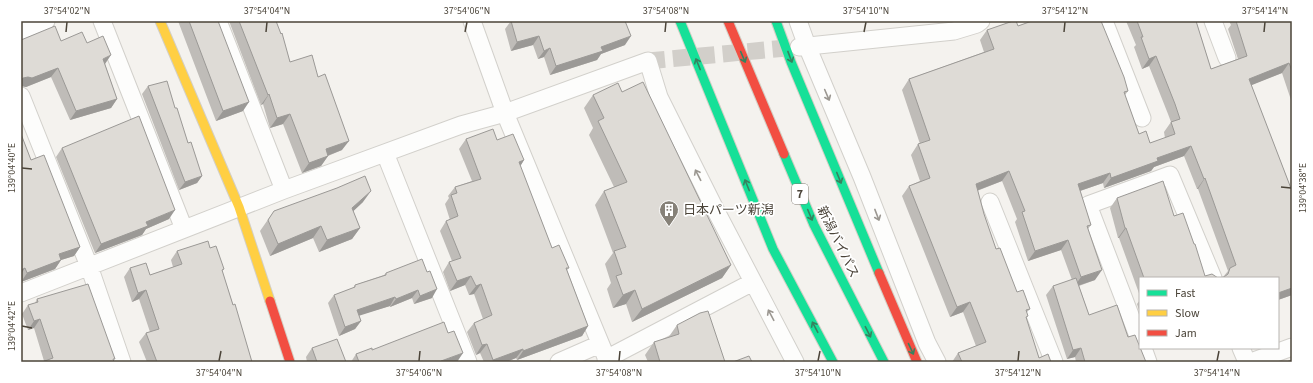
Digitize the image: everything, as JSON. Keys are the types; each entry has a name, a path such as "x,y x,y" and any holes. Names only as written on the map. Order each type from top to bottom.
{"main road":[{"path":"160,21 239,207 290,362"},
{"path":"680,21 773,249 833,362"},
{"name":"新潟バイパス","path":"728,21 814,225 884,362"},
{"path":"776,21 791,62 917,362"}],"street":[{"path":"21,31 46,21"},
{"path":"102,21 184,229"},
{"path":"218,21 284,190"},
{"path":"472,21 505,113 605,355"},
{"path":"798,21 803,46 862,177 927,343 937,362"},
{"path":"803,46 954,31 977,24 981,21"},
{"path":"1104,21 1142,118"},
{"path":"1213,21 1227,58"},
{"path":"21,293 284,190 461,125 505,113 648,61 658,97 795,362"},
{"path":"21,96 89,266 122,362"},
{"path":"385,153 468,362"},
{"path":"1139,338 1088,205 1170,175 1213,277"},
{"path":"990,202 1054,362"},
{"path":"559,362 605,355 753,282"},
{"path":"1251,362 1292,347"},
{"path":"1143,349 1148,362"},
{"path":"1241,349 1247,362"}],"building":[{"path":"189,21 218,21 249,102 223,111"},
{"path":"239,21 276,21 281,34 282,33 290,62 312,55 318,77 325,74 349,141 326,149 328,156 309,163 290,114 277,118 269,94 268,95"},
{"path":"511,21 625,21 631,36 601,47 603,51 556,66 550,48 544,51 539,36 517,42"},
{"path":"1013,21 1016,21 1018,26 1032,21 1101,21 1124,77 1128,91 1124,92 1139,134 1146,131 1150,143 1175,134 1171,122 1180,119 1156,56 1149,59 1137,21 1196,21 1211,69 1247,56 1236,21 1292,21 1292,71 1289,63 1249,79 1292,191 1292,288 1279,293 1279,277 1224,277 1228,274 1230,268 1236,265 1205,178 1204,179 1191,146 1157,158 1158,161 1111,178 1110,173 1078,184 1091,225 1087,226 1102,270 1081,277 1068,240 1035,251 1022,212 1025,211 1009,171 976,184 996,249 1000,248 1017,292 1023,290 1030,309 1026,310 1028,316 1026,317 1039,358 1048,354 1051,362 962,362 958,353 986,342 970,302 957,307 909,186 930,178 918,144 930,140 909,79 994,49 987,30"},
{"path":"55,26 61,41 82,32 87,43 103,36 111,55 103,59 117,99 76,111 58,68 32,78 28,77 21,80 21,40"},
{"path":"167,81 175,108 177,108 188,143 191,142 202,176 185,182 148,86"},
{"path":"643,82 731,265 642,309 635,290 623,295 616,276 622,274 614,251 626,247 604,191 627,182 598,121 604,118 593,95 618,83 622,92"},
{"path":"139,116 175,210 146,222 148,226 101,244 62,148"},
{"path":"493,129 497,140 513,134 524,160 519,162 552,248 559,245 569,268 566,268 588,326 523,351 523,349 493,360 487,344 482,345 474,323 492,315 481,284 476,286 471,276 457,281 449,262 461,258 446,221 458,216 451,195 457,193 455,187 481,179 466,139"},
{"path":"21,134 31,160 44,155 80,247 59,254 61,260 27,273 25,268 21,270"},
{"path":"365,176 371,191 352,208 360,228 327,240 321,226 278,244 268,220 274,211"},
{"path":"1163,181 1174,216 1183,213 1205,276 1212,274 1216,277 1144,277 1125,228 1117,198"},
{"path":"208,241 210,248 216,246 224,269 222,270 233,305 235,304 252,362 157,362 146,333 159,329 146,290 138,293 130,268 146,263 150,275 182,264 177,251"},
{"path":"422,259 427,272 430,271 437,289 420,296 418,290 396,299 395,297 357,310 361,321 345,327 334,295 355,287 355,285 386,275 386,273"},
{"path":"1076,278 1089,315 1117,305 1128,337 1135,335 1139,349 1141,349 1146,362 1085,362 1081,348 1073,350 1053,286"},
{"path":"88,284 115,359 113,359 114,362 42,362 53,358 40,319 34,321 28,305 38,302 37,299"},
{"path":"708,311 725,362 660,362 654,342 679,334 677,325 700,313"},
{"path":"444,322 448,333 454,331 463,353 441,362 359,362 356,354 372,348 372,350"},
{"path":"337,339 346,362 317,362 312,348"},
{"path":"749,356 752,362 733,362"}],"tunnel":[{"path":"648,61 797,47"}],"traffic: fast":[{"path":"680,21 773,249 833,362"},
{"path":"776,21 791,62 879,273"},
{"path":"784,154 814,225 884,362"}],"traffic: slow":[{"path":"160,21 239,207 270,301"}],"traffic: jam":[{"path":"728,21 784,154"},
{"path":"879,273 917,362"},
{"path":"270,301 290,362"}],"place":[{"name":"日本パーツ新潟","path":"669,227"}]}
